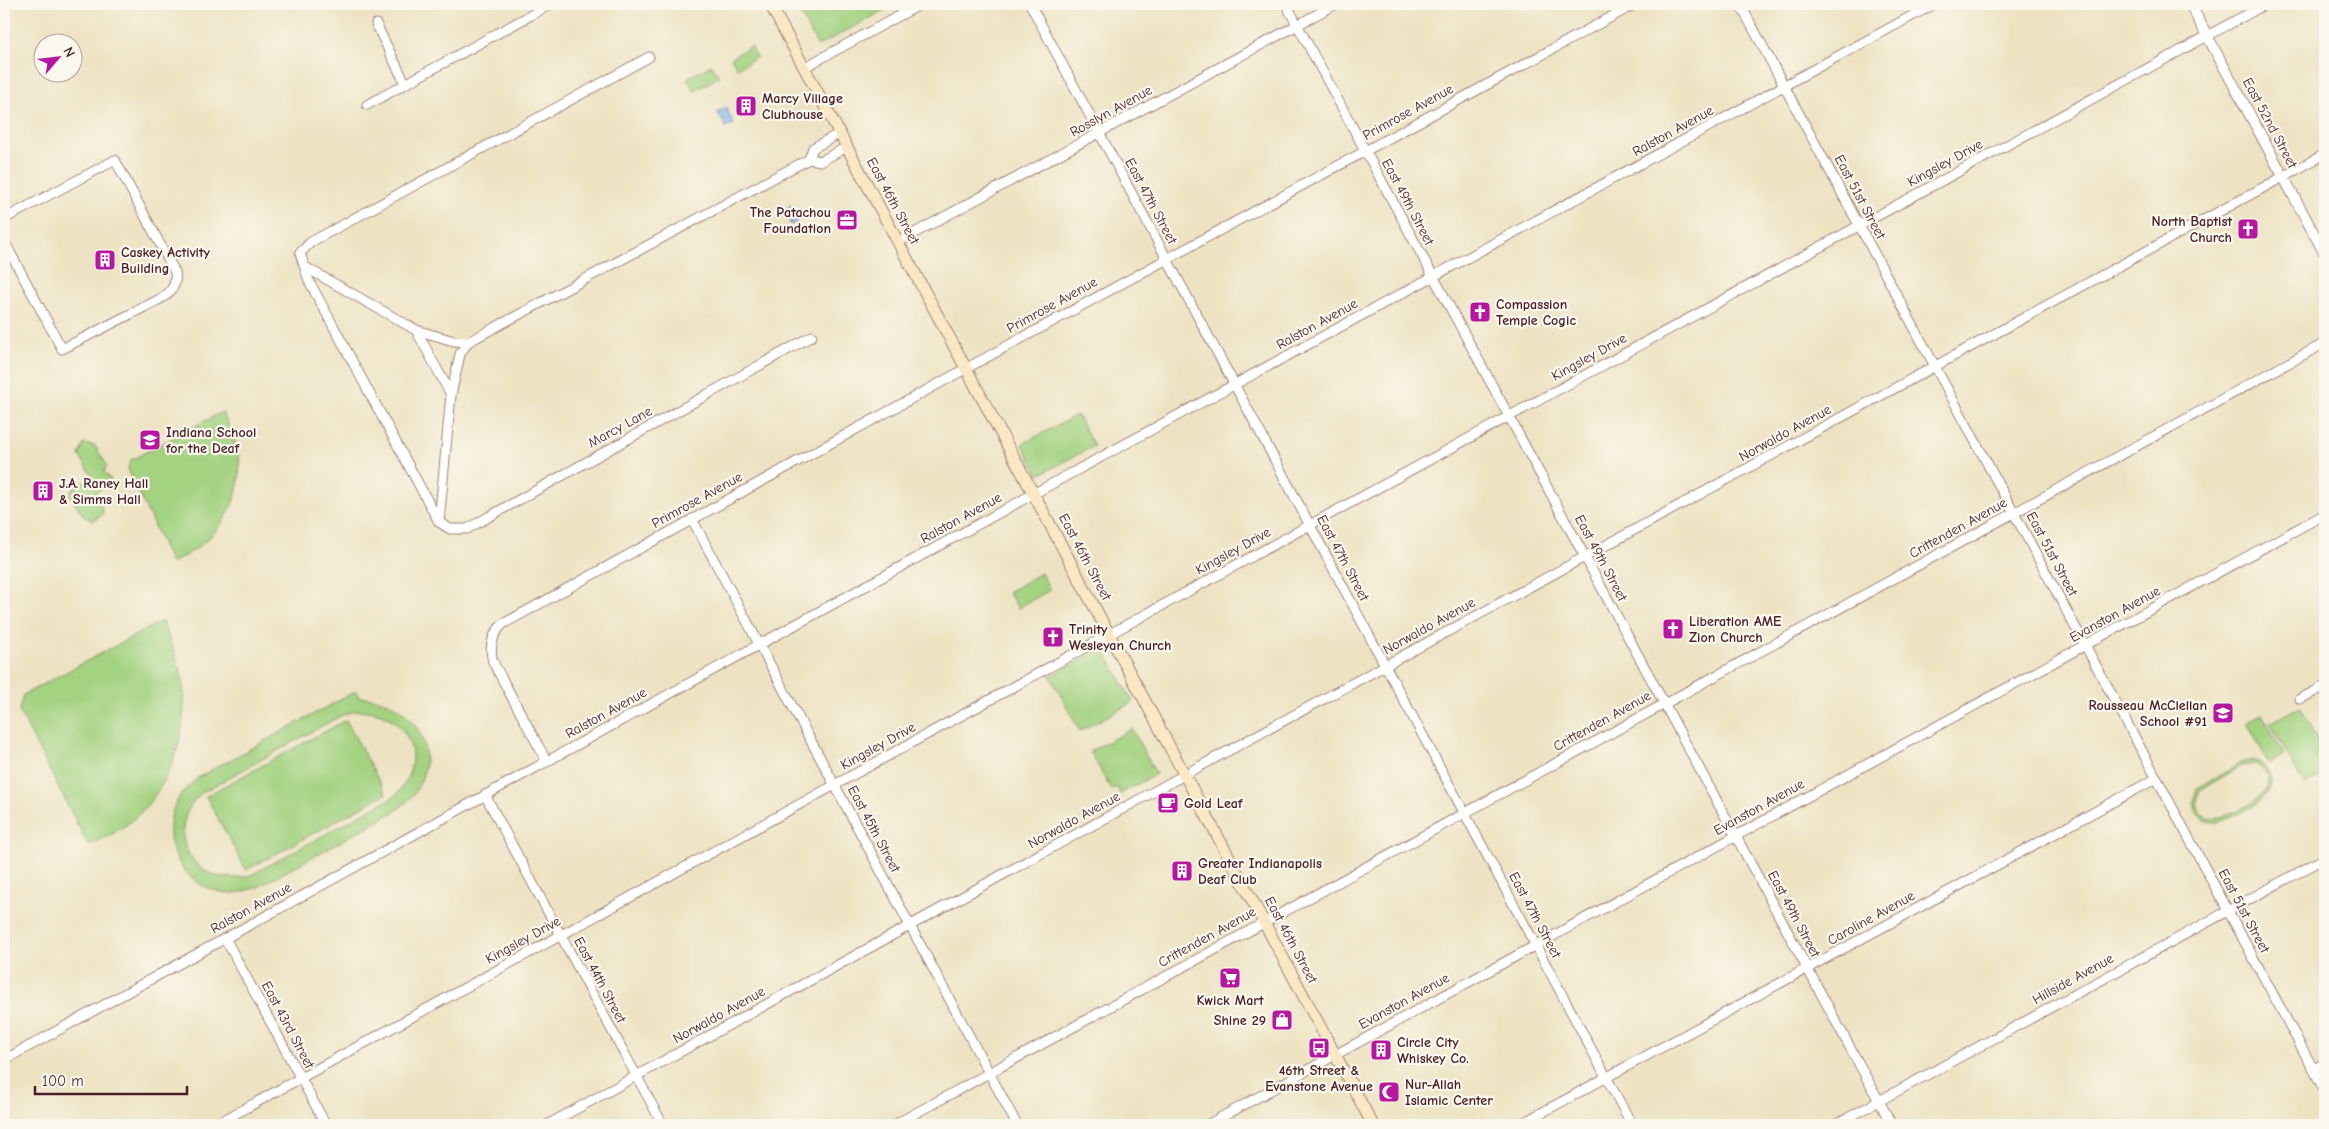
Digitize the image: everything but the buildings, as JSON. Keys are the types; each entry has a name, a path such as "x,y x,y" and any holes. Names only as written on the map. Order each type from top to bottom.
{"main road":[{"name":"East 46th Street","path":"770,4 1373,1125"}],"street":[{"path":"367,104 534,8 551,4"},
{"path":"805,67 921,4"},
{"name":"East 47th Street","path":"1030,4 1632,1125"},
{"name":"East 49th Street","path":"1286,4 1892,1125"},
{"name":"Rosslyn Avenue","path":"898,242 1336,4"},
{"name":"Primrose Avenue","path":"547,762 493,662 491,654 492,641 497,630 507,621 966,368 1635,4"},
{"name":"East 51st Street","path":"1740,4 2325,1091"},
{"name":"Ralston Avenue","path":"4,1060 1034,494 1934,4"},
{"name":"East 52nd Street","path":"2190,4 2325,254"},
{"name":"Kingsley Drive","path":"215,1125 1109,634 2266,4"},
{"path":"376,24 405,83"},
{"path":"438,522 309,280 300,254 311,242 649,57"},
{"path":"810,159 813,148 840,133"},
{"path":"438,522 450,395 460,354 468,342 810,159 821,161 847,147"},
{"name":"Norwaldo Avenue","path":"548,1125 1185,775 2325,154"},
{"path":"4,220 114,160 175,272 176,280 170,293 162,298 62,349 4,241"},
{"path":"305,267 416,330 454,341 468,342"},
{"path":"416,330 450,395"},
{"name":"Marcy Lane","path":"438,522 450,529 467,529 812,336"},
{"name":"Crittenden Avenue","path":"894,1125 2325,343"},
{"name":"Evanston Avenue","path":"1207,1125 2325,514"},
{"name":"East 45th Street","path":"692,519 1017,1125"},
{"path":"2300,699 2325,686"},
{"name":"Caroline Avenue","path":"1519,1125 2157,778"},
{"name":"East 44th Street","path":"486,795 662,1125"},
{"name":"Hillside Avenue","path":"1834,1125 2325,858"},
{"name":"East 43rd Street","path":"225,938 326,1125"},
{"path":"2314,1069 2325,1063"}],"green space":[{"path":"795,4 896,4 818,46"},
{"path":"751,46 757,57 737,68 731,58"},
{"path":"712,65 719,77 694,91 687,78"},
{"path":"222,412 232,434 239,458 239,476 231,508 223,522 200,545 171,563 128,469 131,460"},
{"path":"1077,415 1094,446 1039,475 1022,444"},
{"path":"84,444 95,446 107,465 104,472 112,481 95,493 103,514 92,521 83,515 69,494 77,484 90,480 91,474 79,455"},
{"path":"1041,573 1050,590 1018,608 1008,592"},
{"path":"162,621 178,661 182,678 184,706 178,746 162,784 138,816 118,831 88,845 19,711 23,695"},
{"path":"1103,648 1133,702 1080,731 1050,676"},
{"path":"356,691 359,697 382,701 400,710 414,724 423,741 425,759 422,778 412,796 394,812 258,887 235,893 216,891 201,885 179,863 173,849 170,834 171,818 176,803 183,792 199,777","holes":["355,711 373,712 388,717 400,726 408,738 412,752 411,767 406,782 395,796 251,875 231,878 214,875 200,867 190,855 184,841 183,825 189,809 201,793 342,715"]},
{"path":"2300,706 2325,752 2325,773 2304,785 2270,723"},
{"path":"2262,714 2284,755 2269,764 2247,722"},
{"path":"346,720 386,794 246,870 206,796"},
{"path":"1132,729 1156,774 1120,794 1117,787 1111,790 1090,751"},
{"path":"2253,760 2265,767 2270,775 2271,783 2262,799 2244,811 2217,822 2208,821 2200,817 2195,810 2193,801 2197,788 2241,763","holes":["2255,764 2265,773 2268,785 2264,793 2257,799 2237,811 2216,818 2207,817 2200,812 2196,801 2200,790 2242,766"]}],"water":[{"path":"726,107 734,124 726,128 717,112"},
{"path":"791,205 800,220 791,225 783,210"}],"place":[{"name":"Marcy Village Clubhouse","path":"746,106"},
{"name":"The Patachou Foundation","path":"847,220"},
{"name":"North Baptist Church","path":"2248,229"},
{"name":"Caskey Activity Building","path":"105,260"},
{"name":"Compassion Temple Cogic","path":"1480,312"},
{"name":"Indiana School for the Deaf","path":"150,440"},
{"name":"J.A. Raney Hall & Simms Hall","path":"43,491"},
{"name":"Liberation AME Zion Church","path":"1673,629"},
{"name":"Trinity Wesleyan Church","path":"1053,637"},
{"name":"Rousseau McClellan School #91","path":"2223,713"},
{"name":"Gold Leaf","path":"1168,803"},
{"name":"Greater Indianapolis Deaf Club","path":"1182,871"},
{"name":"Kwick Mart","path":"1230,978"},
{"name":"Shine 29","path":"1282,1020"},
{"name":"46th Street & Evanstone Avenue","path":"1319,1048"},
{"name":"Circle City Whiskey Co.","path":"1381,1050"},
{"name":"Nur-Allah Islamic Center","path":"1389,1092"}]}
